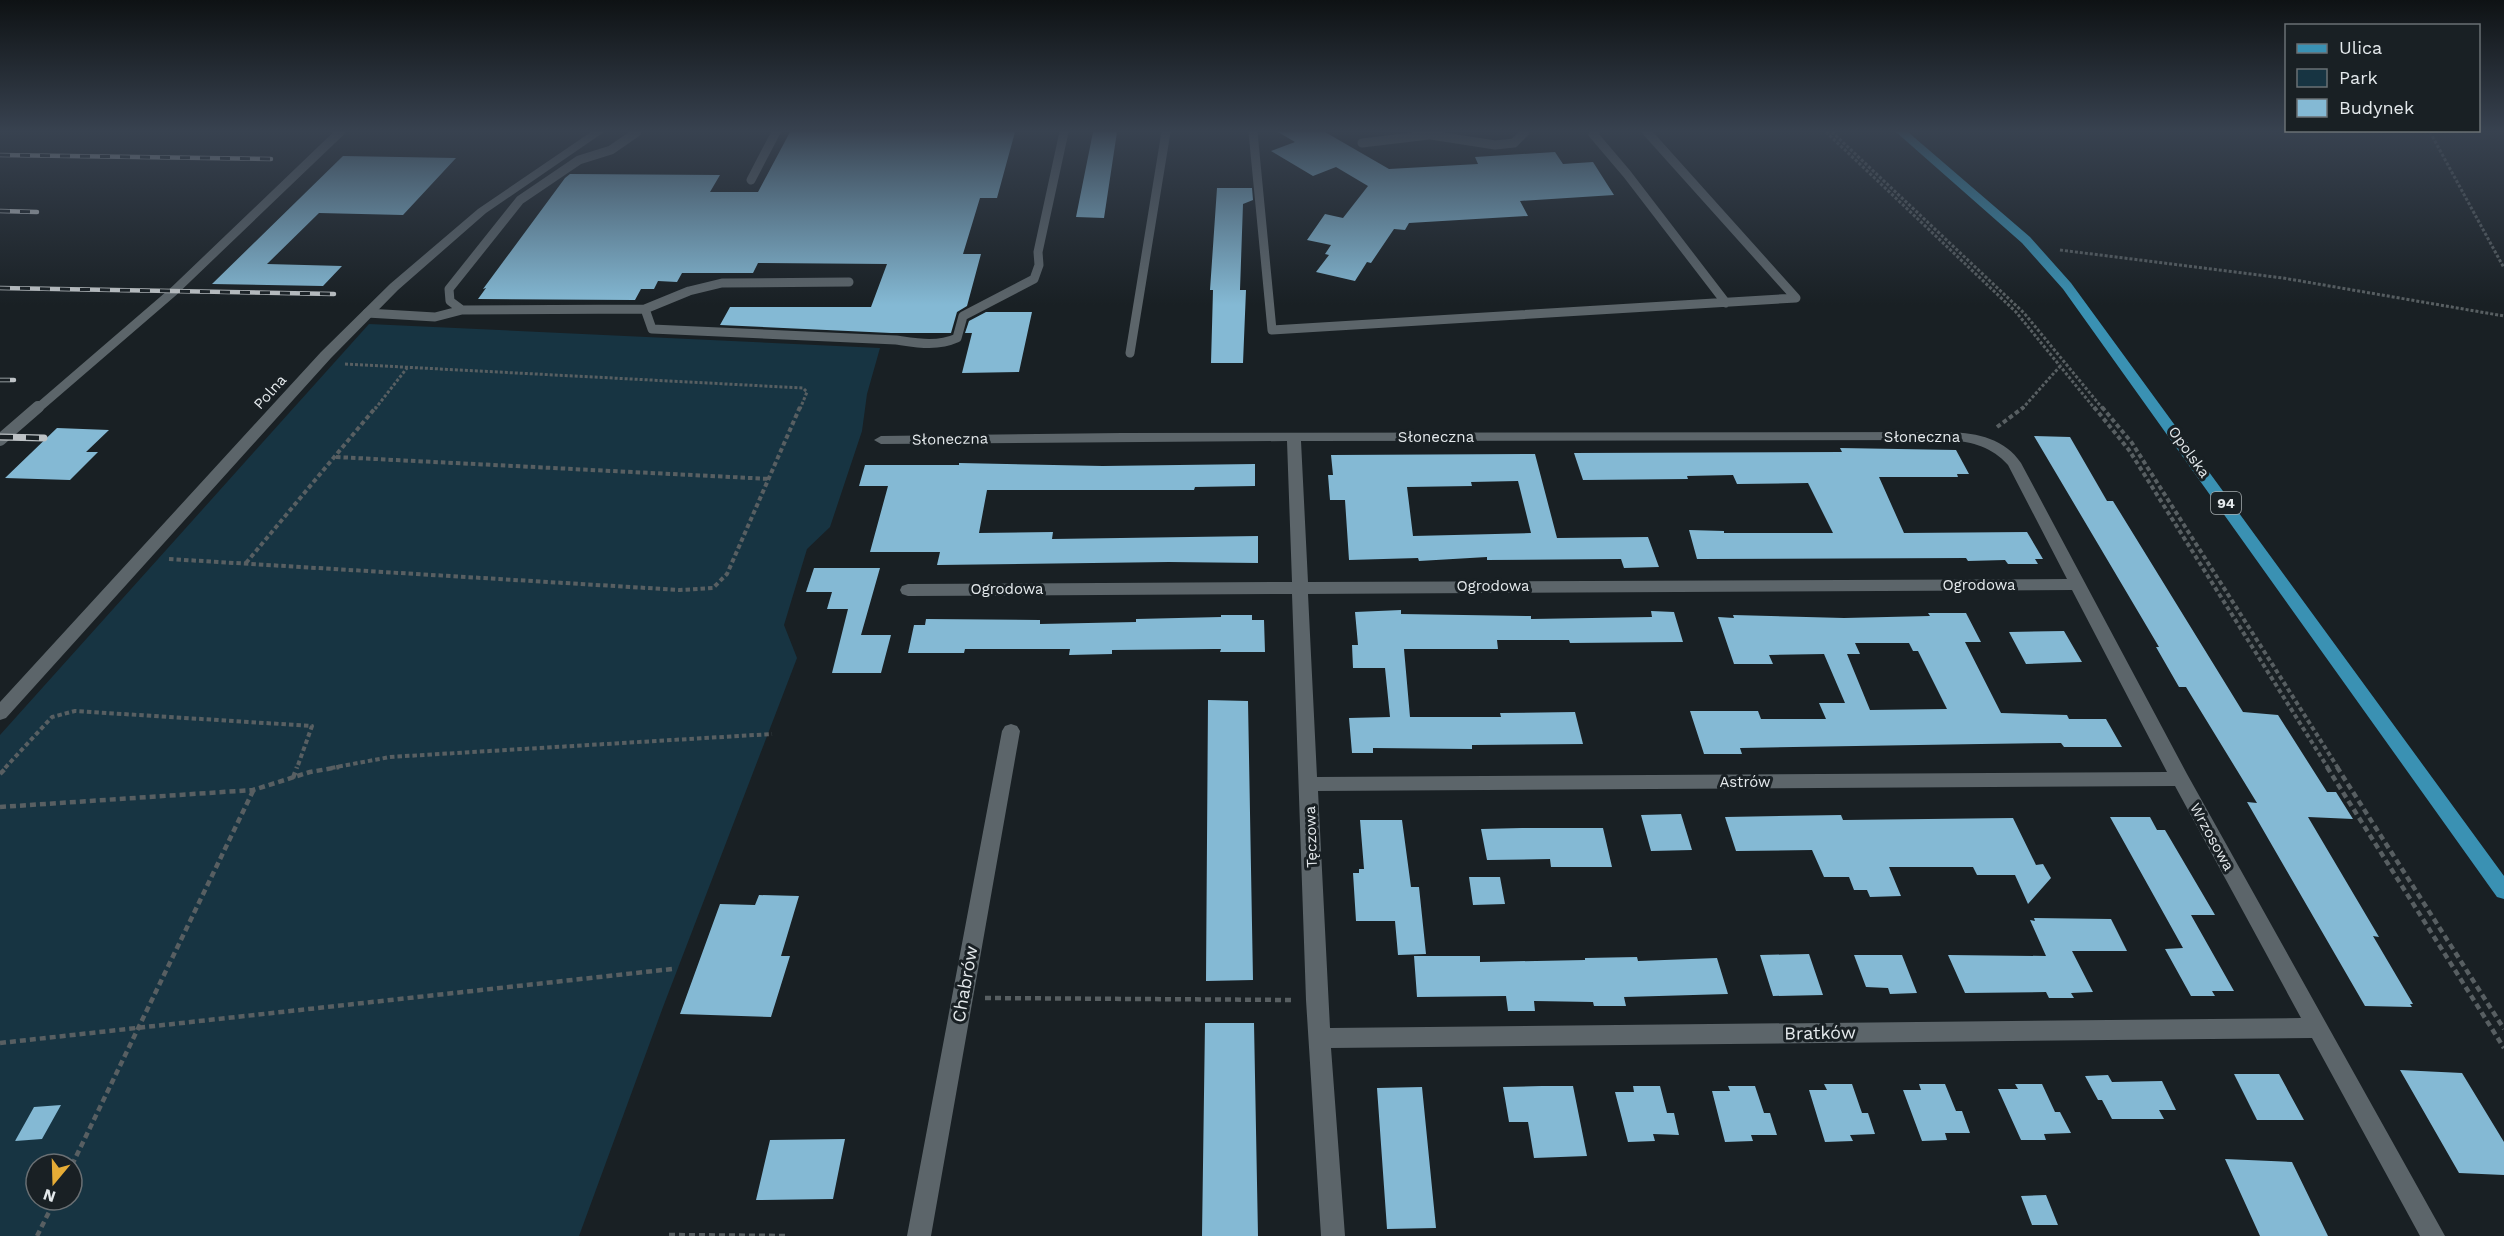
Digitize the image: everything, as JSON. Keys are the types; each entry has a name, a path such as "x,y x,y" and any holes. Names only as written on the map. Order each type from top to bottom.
{"main road":[{"name":"Opolska","path":"1969,190 2036,250 2088,312 2504,891"}],"street":[{"name":"Polna","path":"0,713 318,363 394,287 482,211 514,190"},
{"name":"Słoneczna","path":"881,440 1294,437 1980,440"},
{"name":"Tęczowa","path":"1294,437 1310,784 1317,1000 1322,1038 1333,1236"},
{"name":"Wrzosowa","path":"1980,440 2006,452 2014,463 2180,779 2433,1236"},
{"name":"Ogrodowa","path":"908,590 1301,586 2078,584"},
{"name":"Chabrów","path":"918,1236 1011,731"},
{"name":"Astrów","path":"1310,784 2180,779"},
{"name":"Bratków","path":"1322,1038 2318,1028"}],"lane":[{"path":"0,440 174,291 280,190"},
{"path":"462,310 450,301 449,288 468,263 476,258 520,200 535,190"},
{"path":"645,309 652,328 702,333 896,340 921,343 951,341 957,338 963,316 1034,279 1039,265 1038,252 1052,190"},
{"path":"1130,353 1157,190"},
{"path":"1259,190 1272,330 1796,298 1699,190"},
{"path":"1639,190 1726,303"},
{"path":"368,313 435,317 462,310 645,309 689,291 722,283 849,282"}],"path":[{"path":"1887,190 2004,300 2132,443 2504,1029"},
{"path":"1893,190 2024,313 2129,450 2504,1048"},
{"path":"2461,190 2504,268"},
{"path":"2036,250 2060,250 2135,258 2402,297 2504,316"},
{"path":"142,557 680,590 707,589 719,585 727,574 807,395 803,388 318,363"},
{"path":"1980,440 2029,404 2035,392 2062,363"},
{"path":"246,563 336,457 407,367"},
{"path":"336,457 770,479"},
{"path":"0,774 52,717 75,711 312,726 293,778"},
{"path":"0,807 253,790 293,778 390,757 772,734"},
{"path":"78,1152 253,790"},
{"path":"0,1043 672,969"},
{"path":"962,998 1317,1000"},
{"path":"37,1236 49,1212"},
{"path":"669,1235 786,1236"}],"green space":[{"path":"369,324 880,348 867,394 862,431 830,527 807,549 784,625 797,658 663,1007 579,1236 0,1236 0,735"}],"building":[{"path":"309,190 427,190 403,215 319,213 267,264 342,266 323,286 212,284"},
{"path":"556,190 758,192 759,190 999,190 997,198 980,198 963,254 981,254 967,306 957,312 951,333 891,333 720,325 730,307 871,307 887,264 758,263 753,273 682,273 677,282 658,281 654,289 641,289 635,300 478,299"},
{"path":"1081,190 1108,190 1104,218 1076,217"},
{"path":"1217,190 1252,190 1253,200 1243,204 1240,290 1246,290 1243,363 1211,363 1213,290 1210,290"},
{"path":"1365,190 1611,190 1614,195 1520,201 1528,216 1409,223 1405,230 1394,229 1371,263 1367,262 1355,281 1316,272 1329,255 1325,254 1331,245 1307,240 1325,214 1343,218"},
{"path":"986,312 1032,312 1019,372 962,373 972,333 965,333 969,321"},
{"path":"57,428 109,430 86,452 98,452 70,480 5,478"},
{"path":"2034,436 2070,437 2107,501 2113,501 2243,712 2278,715 2327,792 2336,792 2353,819 2308,817 2379,937 2373,936 2413,1004 2410,1004 2412,1007 2365,1006 2247,802 2257,803 2186,687 2179,687 2156,647 2159,647"},
{"path":"1840,448 1956,450 1969,474 1957,474 1958,477 1879,477 1904,533 2027,532 2043,559 2035,559 2038,564 2008,564 2005,560 1968,561 1966,558 1697,559 1689,530 1724,531 1724,533 1833,533 1808,483 1737,484 1733,475 1687,476 1688,479 1583,480 1574,453 1842,452"},
{"path":"1535,454 1557,538 1648,537 1659,567 1624,568 1621,559 1487,560 1487,557 1419,561 1418,558 1349,560 1345,500 1330,500 1328,475 1333,475 1331,455","holes":["1518,481 1531,533 1413,536 1407,487 1472,486 1471,482"]},
{"path":"959,463 1103,466 1255,464 1255,486 1195,487 1194,490 987,490 979,533 1053,532 1052,539 1258,536 1258,563 937,565 940,552 870,552 888,486 859,486 865,465 959,465"},
{"path":"814,568 880,568 861,635 891,635 881,673 832,673 848,609 827,609 832,592 806,592"},
{"path":"1401,610 1401,614 1531,616 1531,619 1652,617 1651,611 1674,612 1683,642 1570,643 1569,640 1497,640 1498,649 1404,649 1410,717 1501,717 1500,713 1575,712 1583,744 1472,745 1472,749 1373,748 1373,753 1352,753 1349,718 1390,717 1385,668 1353,668 1352,645 1358,645 1355,612"},
{"path":"1928,613 1966,613 1981,642 1965,642 2001,713 2067,715 2069,719 2106,719 2122,747 2064,747 2061,743 1740,748 1742,754 1704,754 1690,711 1758,711 1761,719 1826,719 1819,703 1845,703 1824,654 1769,655 1773,664 1734,664 1718,617 1734,618 1733,615 1844,618 1930,616","holes":["1855,643 1909,643 1913,651 1918,651 1947,709 1870,710 1847,654 1860,654"]},
{"path":"1221,615 1252,615 1252,620 1264,620 1265,652 1220,652 1221,649 1112,650 1112,654 1069,655 1070,649 965,649 964,653 908,653 914,625 925,625 926,619 1040,620 1040,624 1136,622 1136,619 1221,617"},
{"path":"2064,631 2082,662 2026,664 2009,632"},
{"path":"1208,700 1248,701 1253,980 1206,981"},
{"path":"1681,814 1692,850 1651,851 1641,815"},
{"path":"1841,815 1843,820 2013,818 2036,865 2043,864 2051,878 2028,904 2015,875 1977,875 1973,867 1889,867 1901,896 1870,897 1867,890 1854,890 1849,877 1824,877 1812,850 1736,851 1725,817"},
{"path":"2110,817 2150,817 2157,830 2165,830 2215,915 2191,915 2234,991 2212,991 2215,996 2191,996 2165,949 2183,948"},
{"path":"1360,820 1402,820 1411,887 1419,887 1426,954 1398,955 1395,921 1356,921 1353,873 1359,873 1359,869 1364,869"},
{"path":"1603,828 1612,867 1551,867 1550,859 1487,860 1481,829"},
{"path":"1469,877 1500,877 1505,904 1473,905"},
{"path":"759,895 799,896 781,956 790,956 771,1017 680,1014 720,904 755,905"},
{"path":"2034,918 2111,919 2127,951 2072,951 2093,992 2071,993 2074,998 2049,998 2046,992 1965,993 1948,955 2046,956 2030,920 2035,921"},
{"path":"1809,954 1823,995 1773,996 1760,955"},
{"path":"1854,955 1902,955 1917,993 1890,994 1888,988 1866,987"},
{"path":"1414,956 1480,956 1480,962 1637,957 1638,961 1717,958 1728,994 1624,997 1626,1006 1594,1006 1593,1002 1534,1001 1535,1011 1508,1011 1506,996 1417,997"},
{"path":"1205,1023 1254,1023 1258,1236 1202,1236"},
{"path":"2400,1070 2462,1073 2504,1142 2504,1175 2459,1173"},
{"path":"2234,1074 2279,1074 2304,1120 2257,1120"},
{"path":"2108,1075 2112,1082 2162,1081 2176,1110 2159,1110 2164,1119 2112,1119 2085,1076"},
{"path":"1824,1084 1852,1084 1862,1113 1868,1113 1875,1134 1850,1135 1853,1141 1825,1142 1809,1090 1827,1090"},
{"path":"1919,1084 1945,1084 1956,1111 1962,1111 1970,1133 1945,1133 1947,1140 1922,1141 1903,1090 1921,1090"},
{"path":"2015,1084 2042,1084 2055,1112 2060,1112 2071,1133 2044,1134 2046,1140 2021,1140 1998,1089 2018,1089"},
{"path":"1573,1086 1587,1156 1534,1158 1528,1122 1509,1122 1503,1087"},
{"path":"1633,1086 1660,1086 1667,1113 1674,1113 1679,1135 1653,1134 1655,1141 1628,1142 1615,1092 1634,1092"},
{"path":"1728,1086 1755,1086 1764,1113 1770,1113 1777,1135 1751,1135 1753,1141 1725,1142 1712,1091 1730,1091"},
{"path":"1422,1087 1436,1228 1387,1229 1377,1088"},
{"path":"61,1105 42,1139 15,1141 34,1107"},
{"path":"845,1139 833,1199 756,1200 770,1140"},
{"path":"2225,1159 2292,1162 2328,1236 2260,1236"},
{"path":"2046,1195 2058,1225 2032,1225 2021,1196"}],"railway":[{"path":"0,211 37,212"},
{"path":"0,288 334,294"},
{"path":"0,380 14,380"},
{"path":"0,437 44,438"}]}
